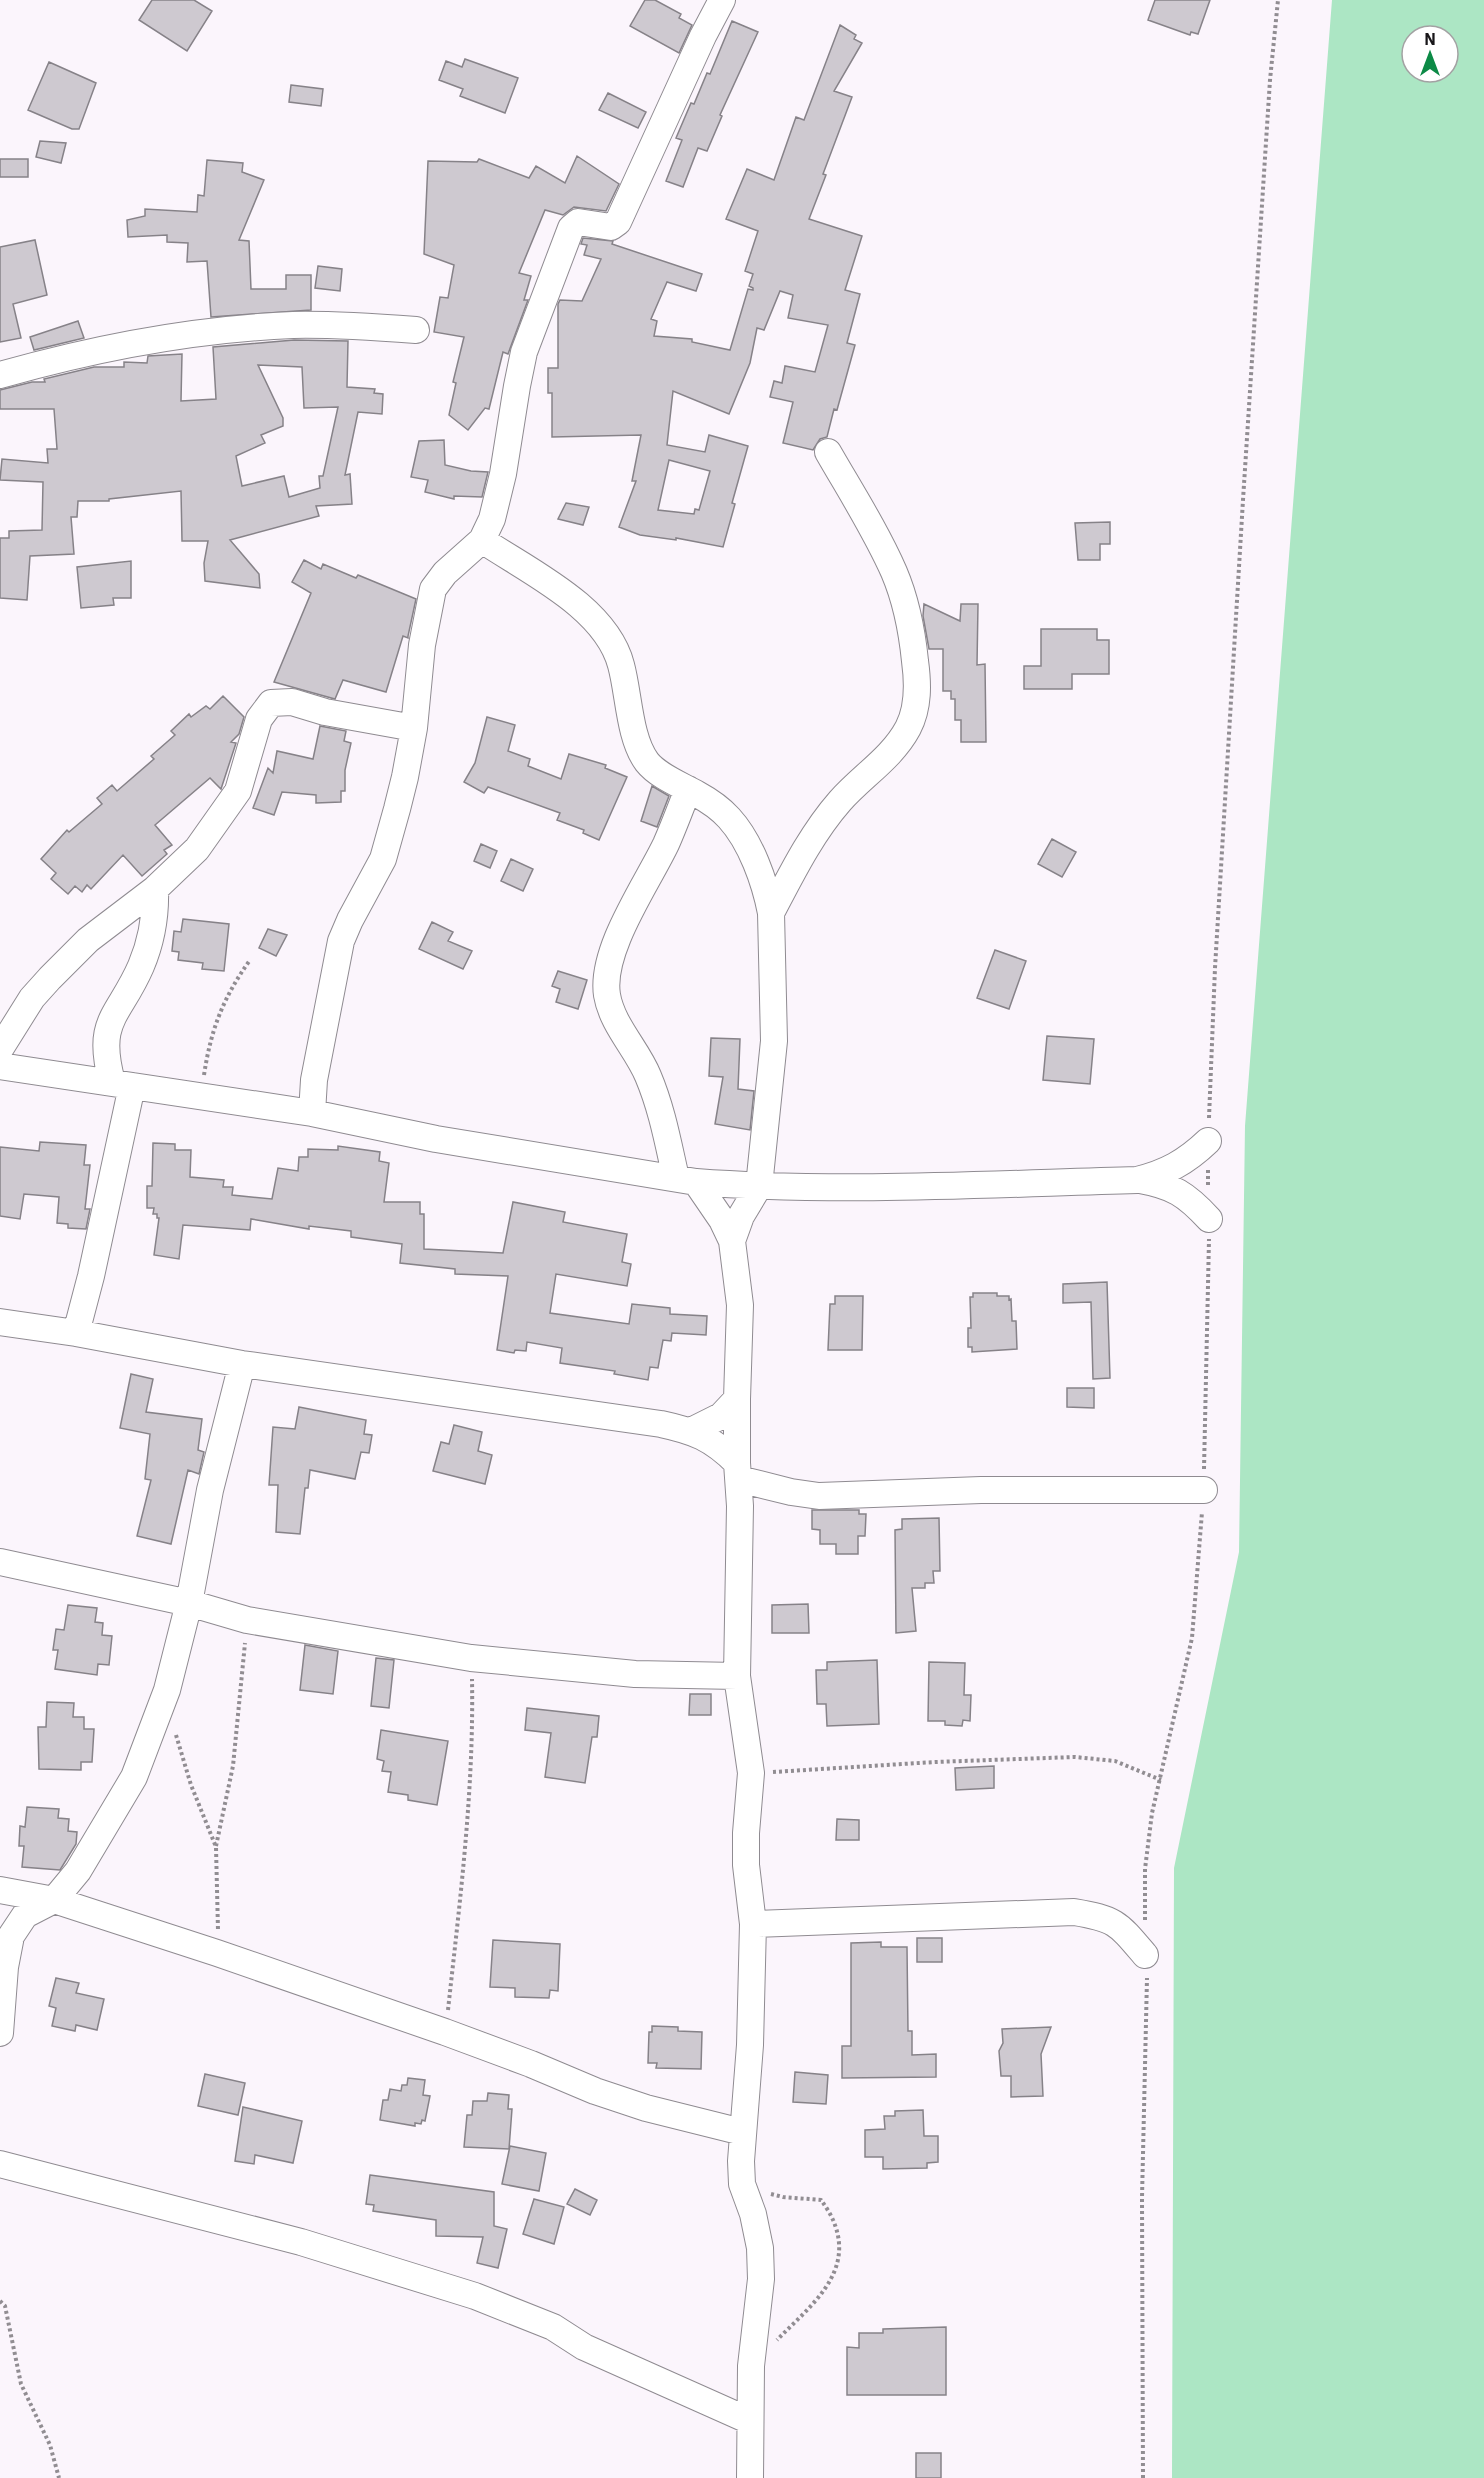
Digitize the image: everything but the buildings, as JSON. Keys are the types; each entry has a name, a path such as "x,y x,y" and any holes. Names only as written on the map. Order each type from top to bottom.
{"street":[{"path":"312,1113 314,1080 341,941 383,859 405,777 414,728 422,645 433,589 445,573 482,540 496,504 524,352 571,228 578,222 585,221 611,227 618,222 703,36 722,0"},
{"path":"0,375 85,353 204,333 291,326 342,325 416,330"},
{"path":"771,913 816,833 840,800 890,752 908,727 916,704 917,677 913,640 904,601 894,572 828,452"},
{"path":"482,540 576,603 595,621 621,663 637,741 647,763 666,777 709,801 730,818 760,875 771,913 774,1041 759,1186 741,1216 732,1241"},
{"path":"0,1049 32,998 50,978 88,940 155,889 197,849 238,790 258,719 271,703 292,702 325,712 414,728"},
{"path":"688,789 666,844 616,944 607,981 607,996 615,1017 648,1074 686,1180 722,1220 732,1241 740,1305 737,1398 737,1676 751,1773 746,1865 753,1924 750,2045 742,2132 742,2184 753,2214 760,2248 760,2279 751,2366 750,2478"},
{"path":"76,1333 91,1276 122,1084 106,1054 105,1038 110,1021 140,968 152,939 156,920 155,889"},
{"path":"0,1066 312,1113 436,1139 686,1180 759,1186 960,1185 1137,1180 1177,1166 1193,1155 1208,1140"},
{"path":"1137,1180 1178,1190 1209,1219"},
{"path":"0,1322 76,1333 242,1364 660,1424 691,1431 714,1443 738,1471 791,1492 819,1496 981,1490 1204,1490"},
{"path":"0,2033 5,1967 11,1936 25,1915 54,1900 78,1871 134,1777 167,1690 189,1603 210,1490 242,1364"},
{"path":"691,1431 721,1416 737,1398"},
{"path":"0,1562 189,1603 247,1620 471,1658 634,1674 737,1676"},
{"path":"0,1890 54,1900 218,1953 445,2032 626,2101 742,2132"},
{"path":"753,1924 1074,1912 1106,1918 1124,1931 1145,1955"},
{"path":"0,2164 290,2239 414,2275 553,2327 584,2347 750,2421"}],"path":[{"path":"201,1097 214,1023 230,989 250,960"},
{"path":"218,1953 216,1847 233,1766 247,1620"},
{"path":"445,2032 467,1834 472,1717 471,1658"},
{"path":"175,1731 191,1785 216,1847"},
{"path":"751,1773 935,1762 1075,1757 1115,1761 1161,1780"},
{"path":"742,2184 783,2197 821,2200 835,2225 840,2258 833,2278 814,2302 751,2366"},
{"path":"0,2301 4,2306 21,2384 50,2445 59,2478"}],"green space":[{"path":"1332,0 1484,0 1484,2478 1172,2478 1174,1868 1239,1552 1245,1126"}]}
